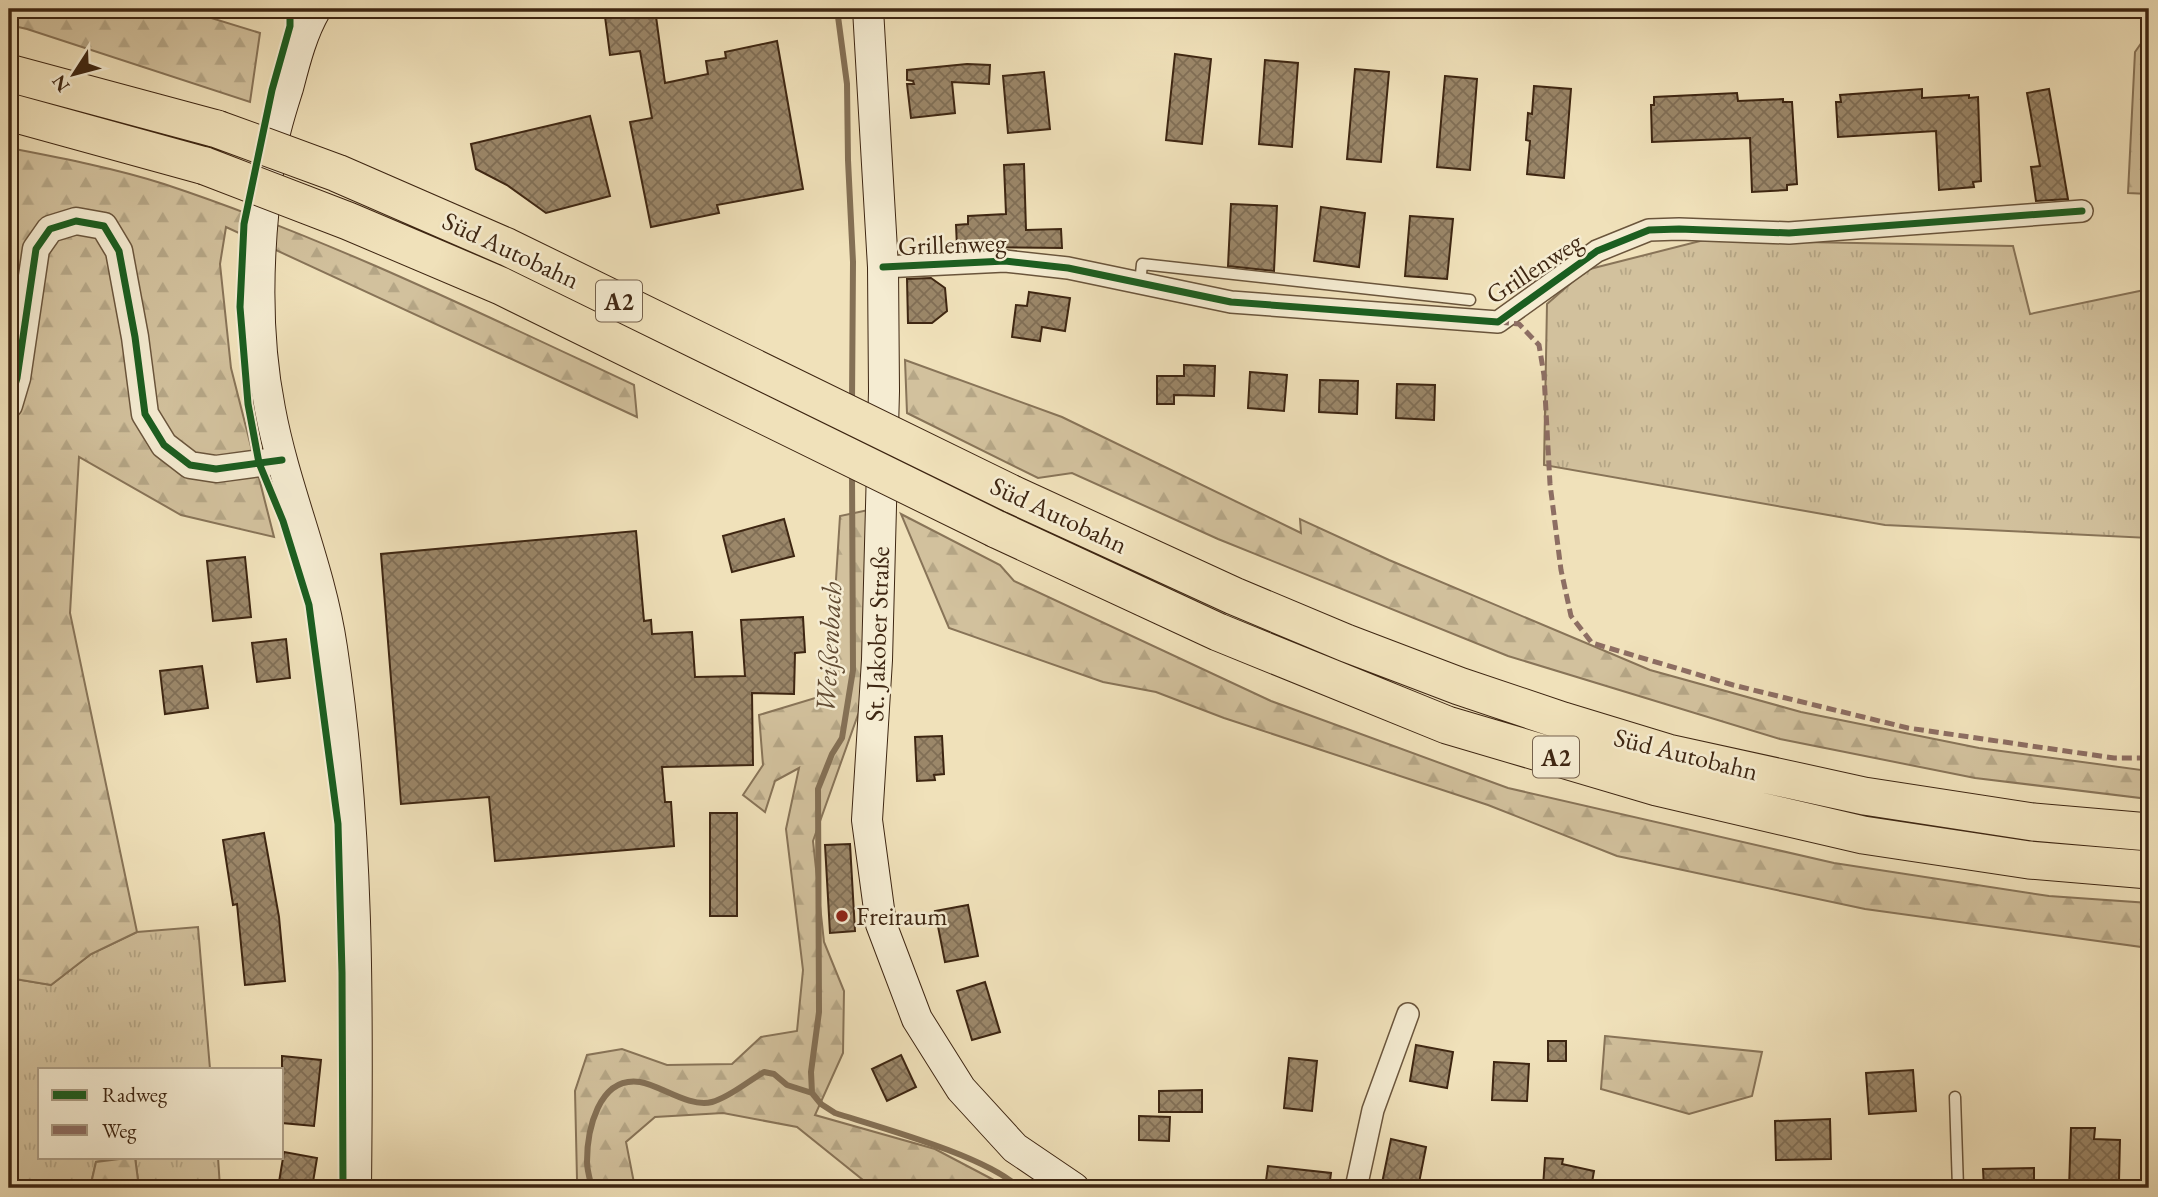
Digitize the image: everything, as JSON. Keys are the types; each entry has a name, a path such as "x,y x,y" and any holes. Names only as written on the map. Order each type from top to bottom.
{"highway":[{"name":"Süd Autobahn","path":"9,73 217,129 337,173 507,247 1012,494 1234,596 1458,686 1668,752 1864,796 2034,822 2149,832"},
{"name":"Süd Autobahn","path":"9,112 205,166 348,221 501,286 996,528 1218,632 1447,724 1657,787 1863,835 2029,860 2149,870"}],"main road":[{"path":"316,9 300,46 270,156 260,275 260,337 270,409 282,460 322,597 332,647 342,733 358,976 356,1188"},
{"name":"St. Jakober Straße","path":"868,9 883,267 884,391 877,660 867,820 881,925 917,1019 961,1089 1015,1148 1073,1188"}],"street":[{"name":"Grillenweg","path":"883,267 1005,261 1068,268 1231,302 1498,322 1597,251 1649,230 1789,233 2082,211"},
{"path":"9,405 17,377 36,249 50,229 76,221 104,226 119,251 135,337 145,414 164,445 190,465 216,469 282,460"},
{"path":"1356,1188 1373,1111 1408,1014"}],"lane":[{"path":"1140,284 1142,264 1470,300"},
{"path":"1955,1097 1958,1188"}],"green space":[{"path":"9,9 182,9 260,33 250,102 9,25"},
{"path":"2149,32 2149,194 2128,193 2135,52"},
{"path":"9,148 107,168 164,184 344,252 634,385 637,417 226,227 220,264 231,368 274,537 181,515 79,457 70,613 137,932 91,954 51,985 9,978"},
{"path":"1704,240 2013,246 2030,314 2149,289 2149,538 1885,525 1544,465 1547,304 1586,270"},
{"path":"905,360 1062,417 1301,533 1300,519 1389,560 1650,670 1801,712 1979,748 2149,771 2149,799 1975,778 1780,739 1508,656 1218,539 1072,473 1038,478 907,413"},
{"path":"873,509 860,709 813,841 824,942 844,991 843,1053 815,1115 935,1149 1009,1188 873,1188 797,1127 723,1113 655,1117 626,1142 635,1188 573,1188 577,1179 575,1091 587,1055 622,1049 667,1065 732,1064 761,1037 797,1031 803,970 786,829 799,768 775,781 765,812 743,795 763,765 759,715 822,696 830,674 840,516"},
{"path":"901,514 1000,565 1014,581 1271,701 1508,788 1834,863 2049,896 2149,903 2149,948 1865,909 1617,856 1488,805 1224,718 1156,692 1103,682 949,628"},
{"path":"198,927 210,1068 38,1068 38,1158 123,1158 96,1162 90,1188 9,1188 9,978 51,985 91,954 137,932"},
{"path":"1605,1036 1762,1052 1752,1096 1689,1114 1601,1089"},
{"path":"135,1158 218,1158 220,1188 139,1188"},
{"path":"135,1158 139,1188 90,1188 96,1162"}],"building":[{"path":"604,9 655,9 665,83 708,74 706,61 726,58 725,52 777,41 803,189 717,205 719,213 651,227 630,122 652,118 640,51 610,55"},
{"path":"1175,54 1211,59 1202,144 1166,140"},
{"path":"1265,60 1298,63 1292,147 1259,144"},
{"path":"967,64 990,65 989,84 952,82 955,113 911,118 907,84 914,84 913,81 907,80 907,70"},
{"path":"1355,69 1389,72 1381,162 1347,159"},
{"path":"1044,72 1050,129 1008,133 1003,76"},
{"path":"1445,76 1477,79 1470,170 1437,167"},
{"path":"1534,86 1571,89 1564,178 1527,174 1530,141 1526,140 1528,113 1532,114"},
{"path":"1922,89 1922,98 1969,95 1969,98 1978,97 1981,181 1973,182 1974,187 1939,190 1936,131 1838,137 1836,102 1841,102 1840,95"},
{"path":"2049,89 2068,199 2036,201 2031,167 2040,166 2027,93"},
{"path":"1737,93 1738,101 1783,99 1783,102 1792,102 1797,184 1787,185 1787,190 1752,192 1750,138 1652,142 1651,105 1654,105 1654,97"},
{"path":"590,116 610,196 546,213 507,185 476,169 471,144"},
{"path":"1024,164 1026,230 1061,229 1062,248 957,247 956,225 968,224 968,216 1006,214 1004,165"},
{"path":"1231,204 1277,206 1274,271 1228,266"},
{"path":"1321,207 1365,213 1359,267 1314,261"},
{"path":"1410,216 1453,219 1447,279 1405,276"},
{"path":"931,278 945,288 947,311 932,323 908,323 907,279"},
{"path":"1029,292 1070,298 1065,331 1042,327 1040,341 1012,337 1016,305 1027,306"},
{"path":"1184,365 1215,366 1214,396 1174,395 1174,404 1157,404 1157,376 1184,376"},
{"path":"1250,372 1287,375 1284,411 1248,408"},
{"path":"1320,380 1358,381 1357,414 1319,412"},
{"path":"1397,384 1435,385 1434,420 1396,418"},
{"path":"784,519 794,556 732,572 723,536"},
{"path":"636,531 644,621 651,620 652,634 692,632 695,677 745,676 741,620 803,617 805,652 795,653 794,694 752,693 753,765 662,767 665,802 671,802 674,846 495,861 489,797 401,804 381,554"},
{"path":"245,557 251,617 213,621 207,561"},
{"path":"286,639 290,678 257,682 252,643"},
{"path":"202,666 208,708 165,714 160,671"},
{"path":"942,736 944,774 934,775 935,780 917,781 915,737"},
{"path":"710,813 737,813 737,916 710,916"},
{"path":"264,833 279,917 285,981 245,985 237,904 233,905 223,840"},
{"path":"850,844 855,931 830,933 825,845"},
{"path":"968,905 978,956 945,962 935,911"},
{"path":"985,982 1000,1032 972,1040 957,991"},
{"path":"1548,1041 1566,1041 1566,1061 1548,1061"},
{"path":"1416,1045 1453,1052 1447,1088 1410,1081"},
{"path":"901,1055 916,1087 887,1101 872,1069"},
{"path":"282,1056 321,1060 314,1126 284,1123"},
{"path":"1289,1058 1317,1061 1312,1111 1284,1108"},
{"path":"1494,1062 1529,1064 1527,1101 1492,1100"},
{"path":"1913,1070 1916,1111 1869,1114 1866,1073"},
{"path":"1202,1090 1202,1112 1159,1112 1159,1091"},
{"path":"1139,1116 1170,1117 1169,1141 1139,1140"},
{"path":"1830,1119 1831,1159 1776,1160 1775,1121"},
{"path":"2071,1128 2095,1128 2094,1139 2120,1140 2119,1181 2104,1181 2104,1188 2069,1188"},
{"path":"1391,1139 1426,1147 1418,1188 1381,1188"},
{"path":"284,1152 317,1158 312,1188 278,1188"},
{"path":"1545,1158 1563,1159 1562,1164 1594,1171 1591,1188 1543,1187"},
{"path":"1268,1166 1331,1173 1329,1188 1265,1188"},
{"path":"2034,1168 2034,1188 1984,1188 1983,1169"}],"waterway":[{"name":"Weißenbach","path":"837,9 847,84 853,262 852,402"},
{"name":"Weißenbach","path":"852,472 853,670 842,738 832,754 818,789 819,1012 811,1072 812,1093 821,1104 835,1113 959,1154 1004,1176 1019,1188"},
{"path":"592,1188 587,1162 593,1121 605,1097 626,1082 648,1084 684,1099 703,1103 725,1096 764,1072 774,1074 787,1085 812,1093"}],"marked path":[{"path":"1499,322 1519,324 1539,345 1544,375 1550,484 1561,570 1571,616 1592,643 1733,685 1908,728 2114,758 2149,758"}],"cycle path":[{"path":"290,9 290,26 272,90 244,224 240,307 248,404 259,463 283,521 309,605 338,824 343,1188"},
{"path":"883,267 1005,261 1068,268 1231,302 1498,322 1597,251 1649,230 1789,233 2082,211"},
{"path":"9,405 17,378 36,249 50,229 76,221 104,226 119,251 135,337 145,414 164,445 190,465 216,469 282,460"}],"place":[{"name":"Freiraum","path":"842,916"}]}
